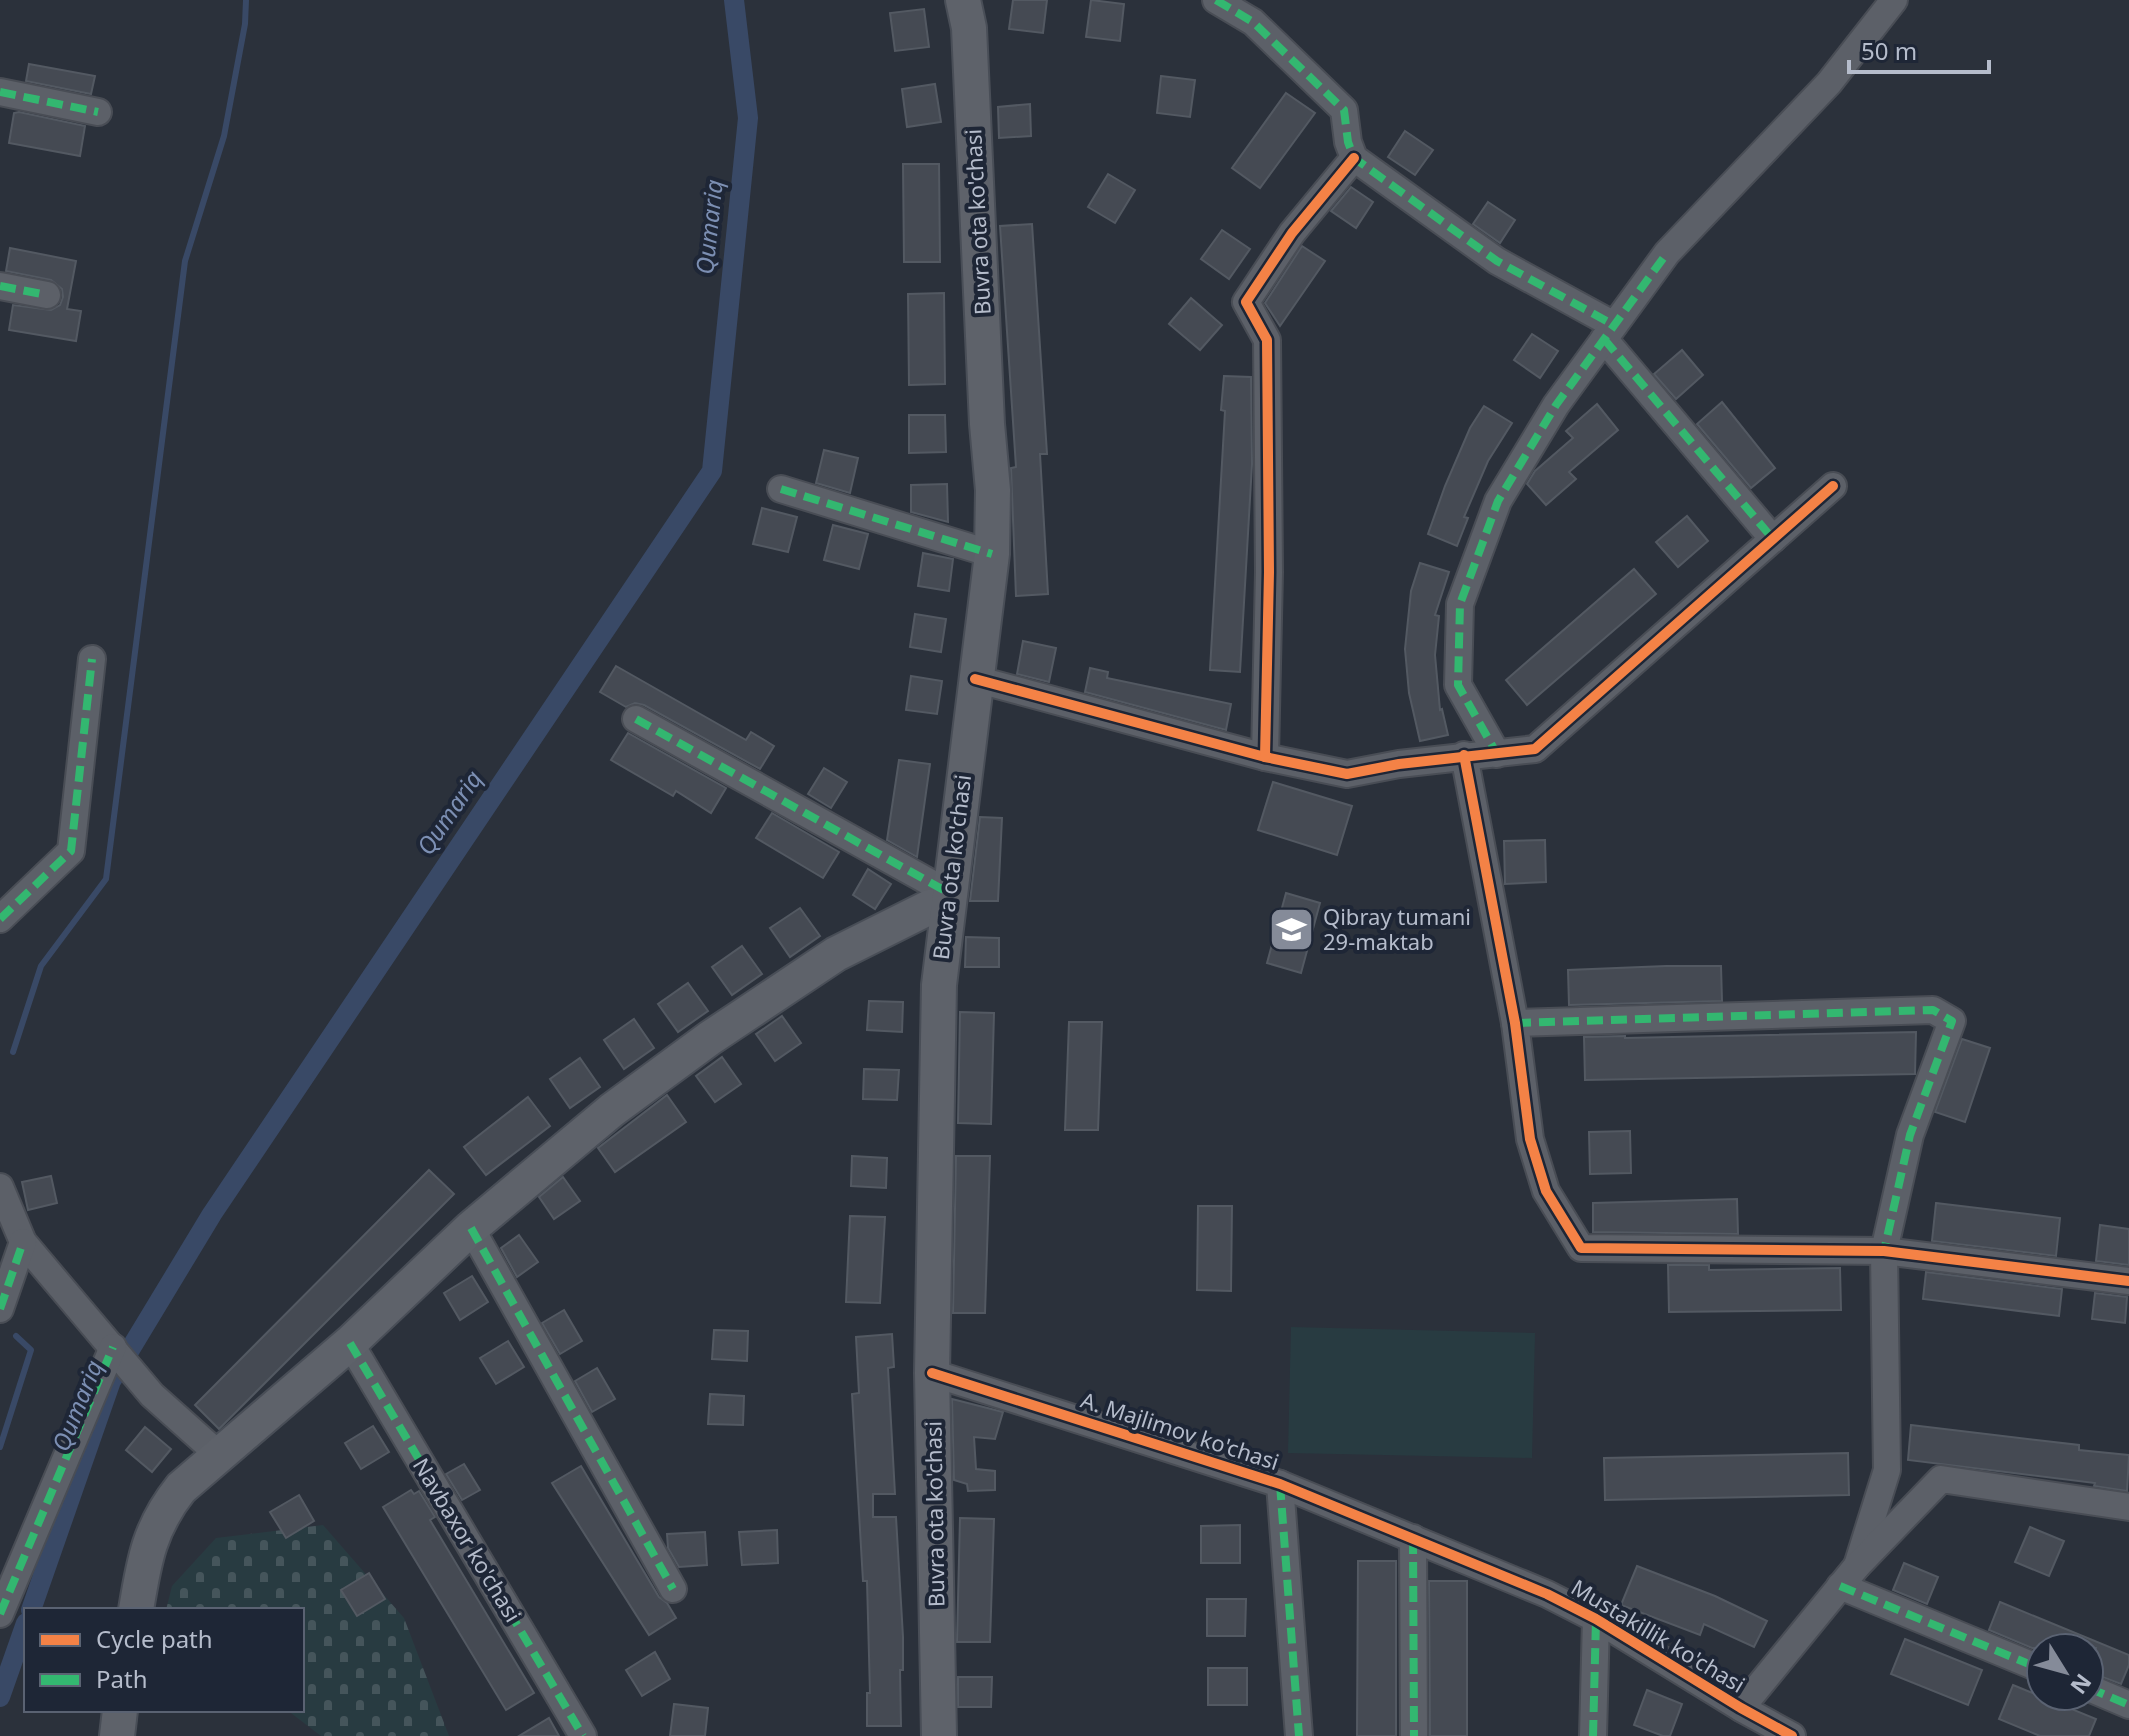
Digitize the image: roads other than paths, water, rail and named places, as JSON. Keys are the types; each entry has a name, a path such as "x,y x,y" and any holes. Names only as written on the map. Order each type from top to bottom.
{"main road":[{"name":"Buvra ota ko'chasi","path":"939,1736 932,1373 939,985 992,554 993,490 987,424 969,28 963,0"},
{"path":"136,1608 145,1554 156,1525 181,1488 350,1343 471,1228 612,1110 710,1038 836,954 948,899"},
{"path":"117,1736 120,1712"}],"street":[{"path":"1216,0 1253,22 1344,110 1348,142 1354,158 1497,261 1609,332 1773,539"},
{"path":"1497,754 1458,685 1460,604 1498,501 1556,405 1667,253 1829,83 1894,0"},
{"path":"0,92 98,112"},
{"path":"1265,757 1269,572 1267,340 1246,302 1292,233 1354,158"},
{"path":"0,286 47,295"},
{"path":"975,679 1265,757 1347,774 1464,755 1535,749 1833,486"},
{"path":"781,489 992,554"},
{"path":"0,919 71,851 92,659"},
{"path":"636,719 948,899"},
{"path":"1464,755 1515,1023 1530,1139 1546,1191 1581,1248 1884,1251 2129,1281"},
{"path":"1515,1023 1933,1010 1952,1021 1910,1135 1884,1251 1887,1470 1857,1566"},
{"path":"0,1187 23,1242 152,1395 218,1454"},
{"path":"471,1228 673,1589"},
{"path":"0,1309 23,1242"},
{"name":"Navbaxor ko'chasi","path":"350,1343 583,1736"},
{"path":"0,1614 113,1347"},
{"name":"A. Majlimov ko'chasi","path":"932,1373 1280,1484 1413,1538"},
{"name":"Mustakillik ko'chasi","path":"1741,1708 1857,1566 1941,1479 2129,1507"},
{"name":"A. Majlimov ko'chasi","path":"1280,1484 1299,1736"},
{"path":"1413,1538 1414,1736"},
{"name":"Mustakillik ko'chasi","path":"1413,1538 1547,1594 1596,1619 1792,1736"},
{"path":"1840,1586 2025,1662"},
{"path":"1593,1736 1596,1619"},
{"path":"2105,1695 2129,1705"}],"waterway":[{"path":"13,1052 41,966 106,879 185,261 224,136 245,24 246,0"},
{"name":"Qumariq","path":"32,1608 111,1381 212,1214 712,471 748,118 734,0"},
{"path":"0,1447 31,1350 16,1336"},
{"name":"Qumariq","path":"0,1697 24,1629"}],"place":[{"name":"Qibray tumani 29-maktab","path":"1292,930"}]}
